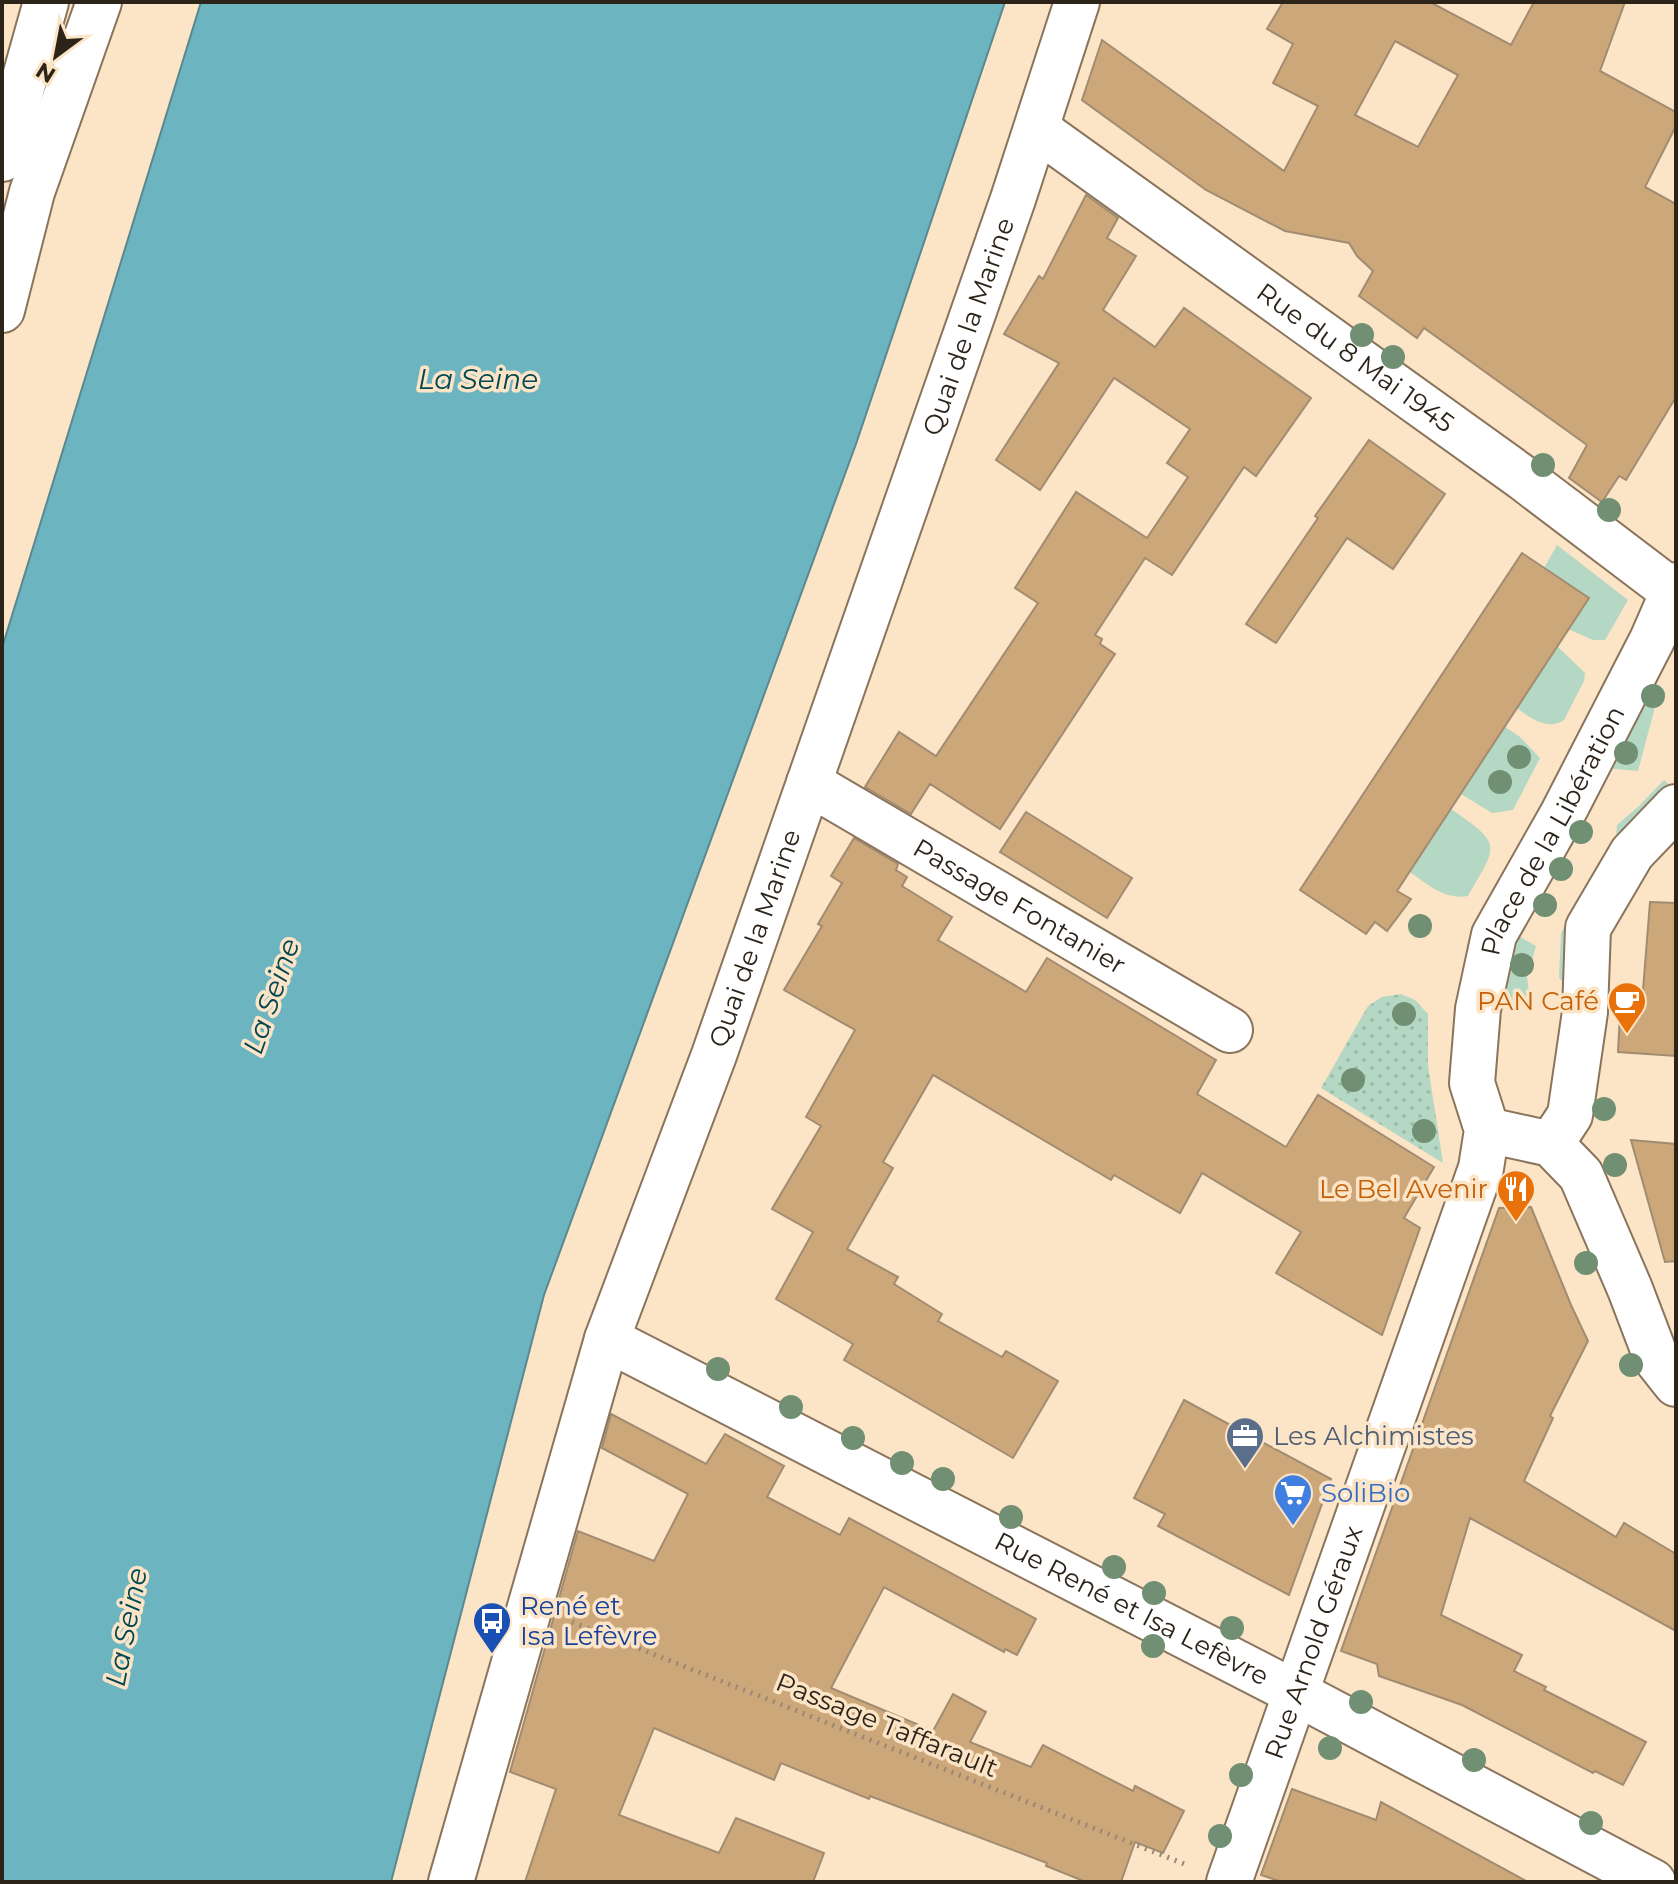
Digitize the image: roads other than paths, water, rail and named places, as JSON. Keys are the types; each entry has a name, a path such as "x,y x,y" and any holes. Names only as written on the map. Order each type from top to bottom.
{"street":[{"path":"2,159 46,2"},
{"path":"2,310 32,192 99,2"},
{"name":"Quai de la Marine","path":"451,1882 607,1339 714,1055 1037,129 1077,2"},
{"name":"Rue du 8 Mai 1945","path":"1037,129 1675,590"},
{"name":"Place de la Libération","path":"1487,1130 1472,1083 1478,1009 1494,935 1563,813 1675,590"},
{"name":"Passage Fontanier","path":"809,783 1230,1030"},
{"path":"1551,1144 1570,1115 1585,1012 1588,928 1632,853 1676,807"},
{"path":"1487,1130 1551,1144 1581,1175 1657,1360 1676,1384"},
{"name":"Rue Arnold Géraux","path":"1229,1882 1469,1205 1481,1168 1487,1130"},
{"name":"Rue René et Isa Lefèvre","path":"607,1339 1296,1693 1653,1882"}],"water":[{"name":"La Seine","path":"201,2 1005,2 856,444 544,1295 391,1882 2,1882 2,648"}],"place":[{"name":"PAN Café","path":"1627,1035"},
{"name":"Le Bel Avenir","path":"1516,1223"},
{"name":"Les Alchimistes","path":"1245,1470"},
{"name":"SoliBio","path":"1293,1527"},
{"name":"René et Isa Lefèvre","path":"492,1655"}]}
